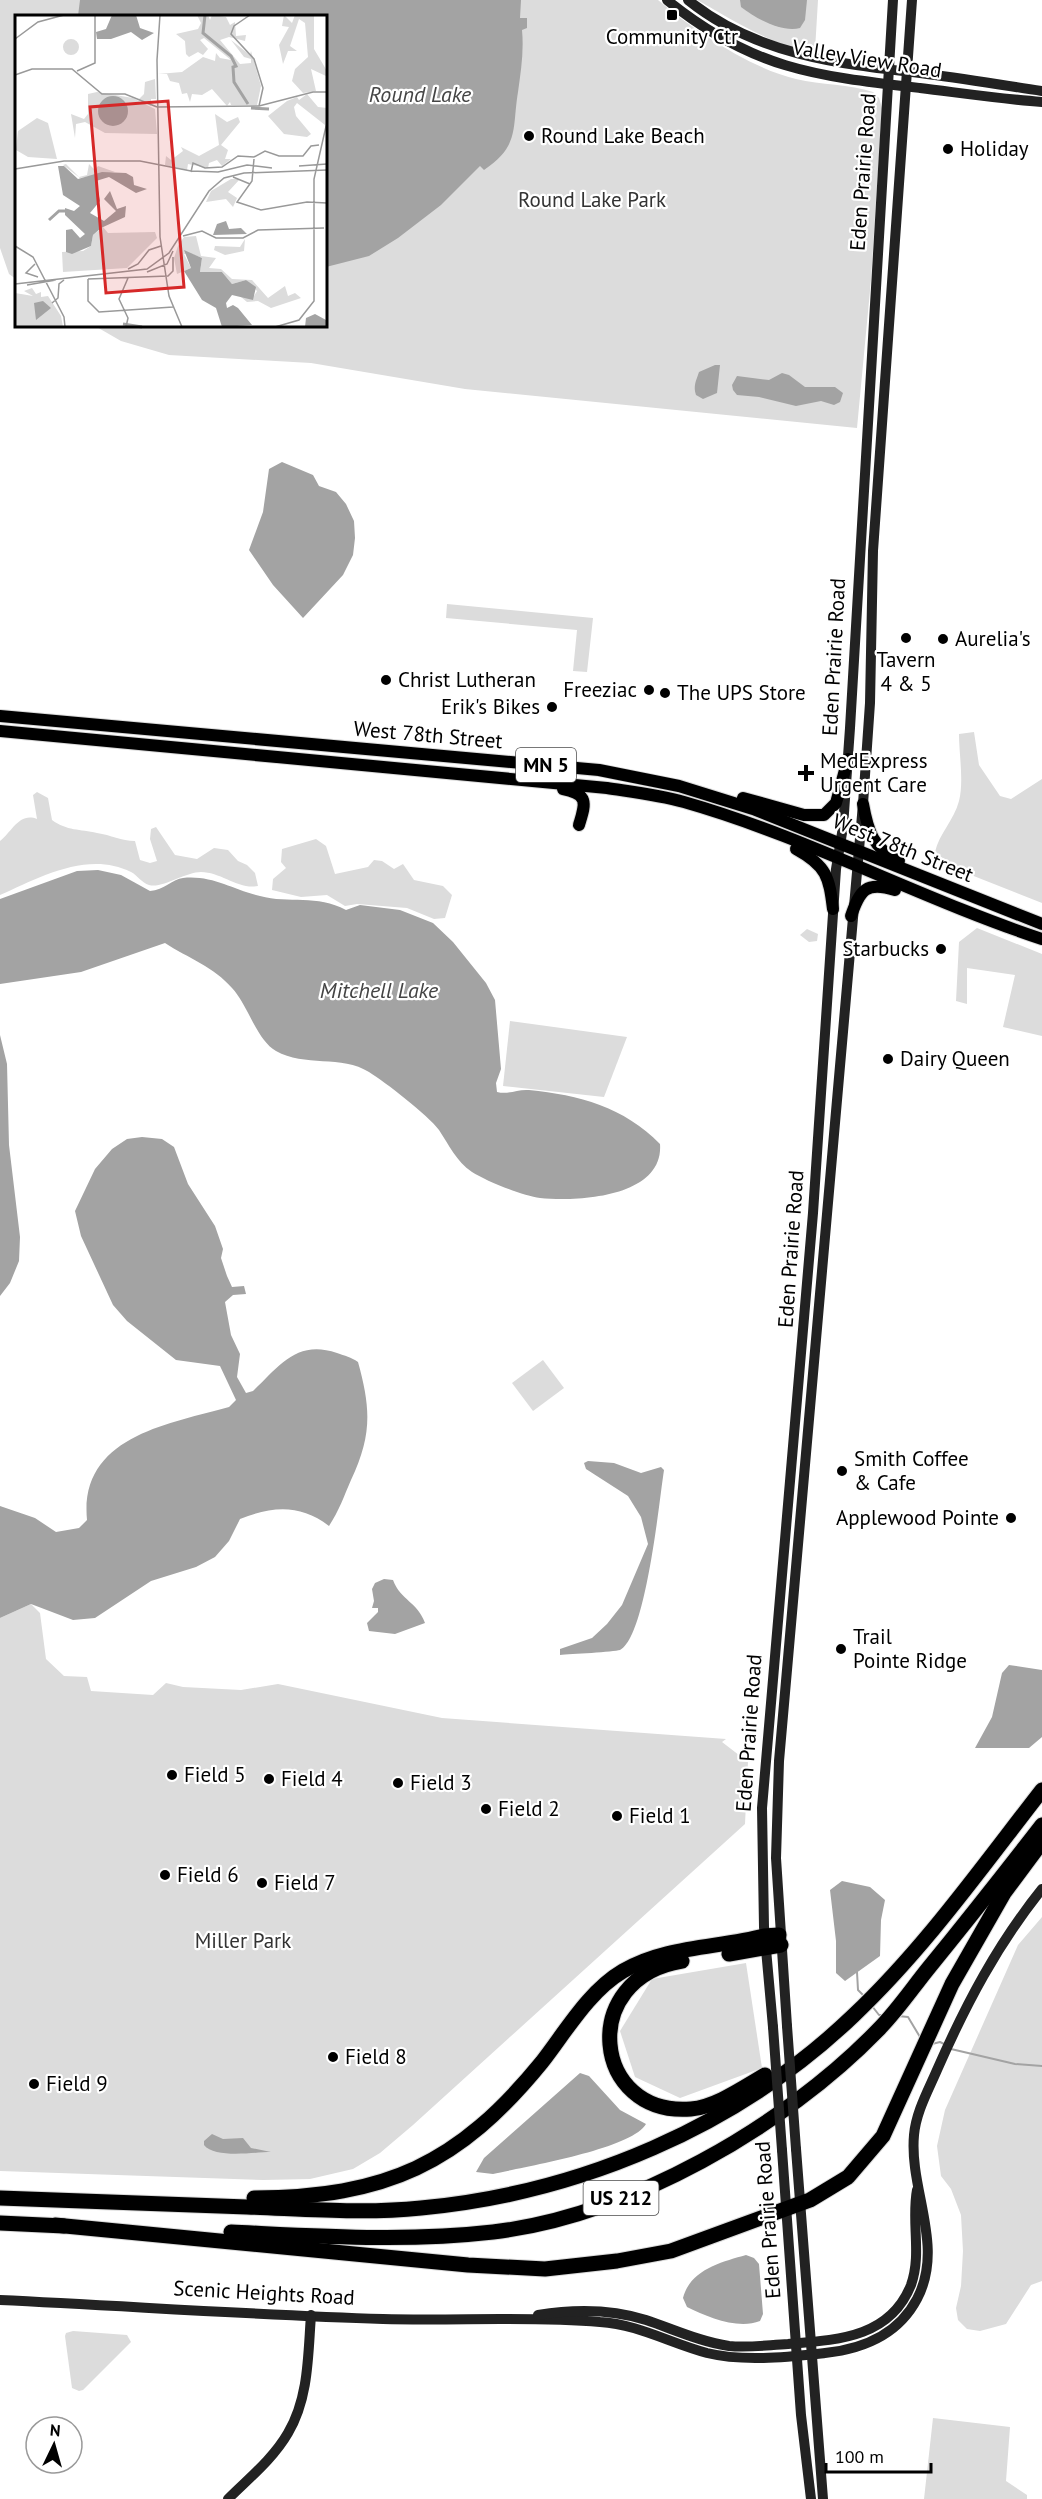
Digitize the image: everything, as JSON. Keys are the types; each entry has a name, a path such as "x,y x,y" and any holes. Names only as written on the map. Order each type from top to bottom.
{"highway":[{"name":"US 212","path":"0,2198 352,2211 422,2208 528,2191 606,2167 676,2138 776,2079 851,2019 920,1945 1042,1790"},
{"name":"US 212","path":"0,2223 414,2238 495,2232 566,2216 631,2194 713,2156 764,2124 814,2088 879,2030 1042,1826"},
{"path":"55,2225 468,2265 545,2269 617,2261 671,2251 793,2206 818,2196 848,2177 883,2136 964,1964 1004,1893 1042,1842"},
{"path":"772,1941 672,1963 648,1971 630,1986 612,2014 609,2034 611,2054 618,2073 631,2089 649,2101 671,2109 694,2109 722,2099 765,2075 851,2019"},
{"path":"54,2200 101,2196 305,2197 359,2189 410,2172 458,2145 497,2112 515,2094 597,1993 622,1971 662,1955 772,1941"}],"main road":[{"name":"Valley View Road","path":"667,0 722,40 766,60 821,75 889,86 1042,102"},
{"name":"Valley View Road","path":"688,0 735,30 768,45 825,61 1042,91"},
{"name":"Eden Prairie Road","path":"811,2499 796,2349 793,2206 796,2149 787,2026 772,1941 761,1850 765,1760 813,1213 833,909 848,759 863,488 875,329 878,219 889,86 893,0"},
{"name":"Eden Prairie Road","path":"823,2499 811,2342 793,2206 782,2150 772,2027 772,1941 779,1761 822,1287 851,916 863,804 870,703 875,520 908,87 912,0"},
{"name":"West 78th Street","path":"0,716 599,770 639,777 753,809 1042,924"},
{"name":"West 78th Street","path":"0,731 607,788 681,801 720,813 1042,939"},
{"path":"639,777 699,785 815,816 824,815 836,803 848,759"},
{"path":"447,772 478,780 572,790 581,797 585,807 579,825"},
{"path":"607,788 723,821 805,854 815,861 827,875 833,909"},
{"path":"863,804 871,838 886,854 970,890 1020,916"},
{"path":"851,916 858,895 874,886 946,903"},
{"name":"Scenic Heights Road","path":"796,2349 812,2354 850,2350 872,2342 898,2324 912,2307 924,2280 928,2260 923,2206 918,2190 914,2135 920,2110 972,1992 1011,1929 1042,1889"},
{"name":"Scenic Heights Road","path":"0,2300 386,2319 526,2318 613,2323 724,2356 750,2358 796,2349 811,2342 845,2339 863,2334 890,2316 904,2301 914,2274 917,2257 915,2205 918,2190"},
{"path":"228,2499 278,2447 296,2416 304,2390 311,2315"}],"green space":[{"name":"Round Lake Park","path":"0,0 658,0 706,36 760,66 796,79 855,87 873,92 879,98 882,108 871,280 857,428 465,389 311,363 169,355 121,341 97,327 327,327 327,15 15,15 15,278 9,274 0,248"},
{"path":"697,0 818,0 815,50 803,50 772,40"},
{"path":"447,604 593,618 587,672 573,671 577,630 446,618"},
{"path":"974,732 979,765 1000,796 1011,799 1042,779 1042,903 956,869 935,852 959,801 961,777 959,734"},
{"path":"37,792 48,798 52,820 58,824 135,841 140,860 150,863 157,861 150,839 151,829 156,827 175,855 197,859 214,848 228,850 238,861 247,865 255,873 258,886 244,886 201,872 154,886 144,883 131,872 115,866 98,864 81,865 47,874 0,895 0,841 25,818 37,819 33,795"},
{"path":"316,839 326,846 335,874 368,867 374,860 382,861 394,869 403,864 414,880 443,886 452,895 445,918 434,919 407,908 357,904 345,906 327,895 301,897 272,890 273,879 286,868 281,862 282,849"},
{"path":"977,928 1042,954 1042,1036 1003,1027 1015,975 967,968 967,1004 956,1001 959,942"},
{"path":"807,929 818,934 817,941 809,942 800,935"},
{"path":"510,1021 627,1037 604,1097 503,1086"},
{"path":"543,1360 564,1388 533,1411 512,1383"},
{"name":"Miller Park","path":"31,1604 40,1613 46,1659 64,1676 87,1677 91,1691 153,1695 166,1683 183,1687 241,1690 278,1684 442,1718 726,1739 722,1742 748,1762 745,1824 413,2125 380,2153 353,2169 310,2179 263,2180 0,2171 0,1618"},
{"path":"1042,1917 1042,2281 1031,2285 1006,2324 980,2331 967,2329 958,2320 956,2308 961,2286 963,2251 961,2215 951,2189 941,2176 937,2146 945,2110 1018,1945"},
{"path":"746,1963 762,2068 680,2098 635,2077 620,2031 652,1979"},
{"path":"73,2331 127,2335 131,2342 83,2390 79,2391 72,2388 65,2336 66,2333"},
{"path":"933,2418 1010,2427 1006,2481 1027,2495 1027,2499 924,2499"}],"water":[{"name":"Round Lake","path":"80,0 521,0 520,18 527,18 527,28 522,30 522,61 512,136 504,153 496,161 484,170 480,166 441,205 398,238 369,256 327,267 327,15 78,15"},
{"path":"740,0 807,0 805,20 800,28 777,26 761,20 741,7"},
{"path":"720,365 717,393 703,399 695,392 699,372"},
{"path":"782,373 789,375 805,387 835,387 843,393 840,402 834,405 821,401 796,406 759,397 737,395 733,390 732,385 737,376 769,380"},
{"path":"282,462 313,475 319,486 336,492 346,504 354,521 353,555 343,575 303,618 273,585 249,550 263,512 269,469"},
{"name":"Mitchell Lake","path":"98,870 121,875 150,891 160,889 183,878 204,879 271,898 324,902 346,910 360,905 400,910 433,923 453,942 486,983 495,1000 501,1069 496,1083 497,1092 525,1090 548,1092 600,1105 631,1121 660,1144 658,1162 648,1175 634,1185 596,1197 540,1198 495,1184 466,1168 426,1116 369,1072 347,1064 287,1056 269,1046 238,995 225,981 209,968 165,943 81,972 0,984 0,899 77,871"},
{"path":"0,1035 7,1064 9,1145 20,1237 19,1261 10,1283 0,1296"},
{"path":"142,1137 162,1139 174,1147 188,1184 215,1226 223,1249 221,1258 232,1287 244,1286 246,1294 233,1295 225,1302 231,1335 240,1354 237,1377 246,1393 253,1391 280,1364 300,1352 323,1350 353,1359 358,1362 367,1408 363,1449 336,1515 329,1526 308,1514 286,1509 252,1515 240,1519 229,1541 215,1557 196,1567 151,1581 95,1618 73,1620 31,1604 0,1618 0,1506 35,1518 56,1532 79,1528 87,1520 88,1492 97,1469 113,1452 132,1438 180,1420 229,1407 236,1400 220,1366 176,1360 127,1321 113,1305 81,1236 75,1211 95,1169 112,1149 127,1139"},
{"path":"588,1461 614,1463 641,1473 661,1467 664,1470 655,1538 644,1596 629,1640 620,1650 560,1655 560,1649 592,1638 607,1624 622,1605 648,1544 641,1517 628,1496 586,1469 584,1463"},
{"path":"384,1579 393,1580 400,1592 418,1610 425,1623 395,1634 369,1631 367,1623 378,1612 378,1608 372,1608 374,1601 372,1589 375,1583"},
{"path":"1009,1665 1042,1670 1042,1737 1029,1748 975,1748 992,1717 1002,1673"},
{"path":"842,1881 870,1887 885,1900 881,1920 880,1956 845,1981 836,1973 836,1941 830,1890"},
{"path":"580,2073 589,2076 620,2110 646,2124 637,2133 620,2141 576,2156 493,2174 476,2172 484,2158"},
{"path":"212,2134 223,2139 243,2138 251,2148 271,2152 236,2154 217,2152 204,2145 204,2141"},
{"path":"746,2255 754,2258 759,2264 763,2314 760,2321 733,2323 687,2307 683,2298 692,2280 717,2264"}],"waterway":[{"path":"857,1972 858,1990 865,1997"},
{"path":"872,2006 879,2015 883,2015"},
{"path":"898,2016 908,2017 920,2037"},
{"path":"932,2044 940,2042 944,2044"},
{"path":"951,2049 1015,2064 1042,2066"}],"place":[{"name":"Community Ctr","path":"672,15"},
{"name":"Round Lake Beach","path":"529,136"},
{"name":"Holiday","path":"948,149"},
{"name":"Tavern 4 & 5","path":"906,638"},
{"name":"Aurelia's","path":"943,639"},
{"name":"Christ Lutheran","path":"386,680"},
{"name":"Freeziac","path":"649,690"},
{"name":"The UPS Store","path":"665,693"},
{"name":"Erik's Bikes","path":"552,707"},
{"name":"MedExpress Urgent Care","path":"806,773"},
{"name":"Starbucks","path":"941,949"},
{"name":"Dairy Queen","path":"888,1059"},
{"name":"Smith Coffee & Cafe","path":"842,1471"},
{"name":"Applewood Pointe","path":"1011,1518"},
{"name":"Trail Pointe Ridge","path":"841,1649"},
{"name":"Field 5","path":"172,1775"},
{"name":"Field 4","path":"269,1779"},
{"name":"Field 3","path":"398,1783"},
{"name":"Field 2","path":"486,1809"},
{"name":"Field 1","path":"617,1816"},
{"name":"Field 6","path":"165,1875"},
{"name":"Field 7","path":"262,1883"},
{"name":"Field 8","path":"333,2057"},
{"name":"Field 9","path":"34,2084"}]}
